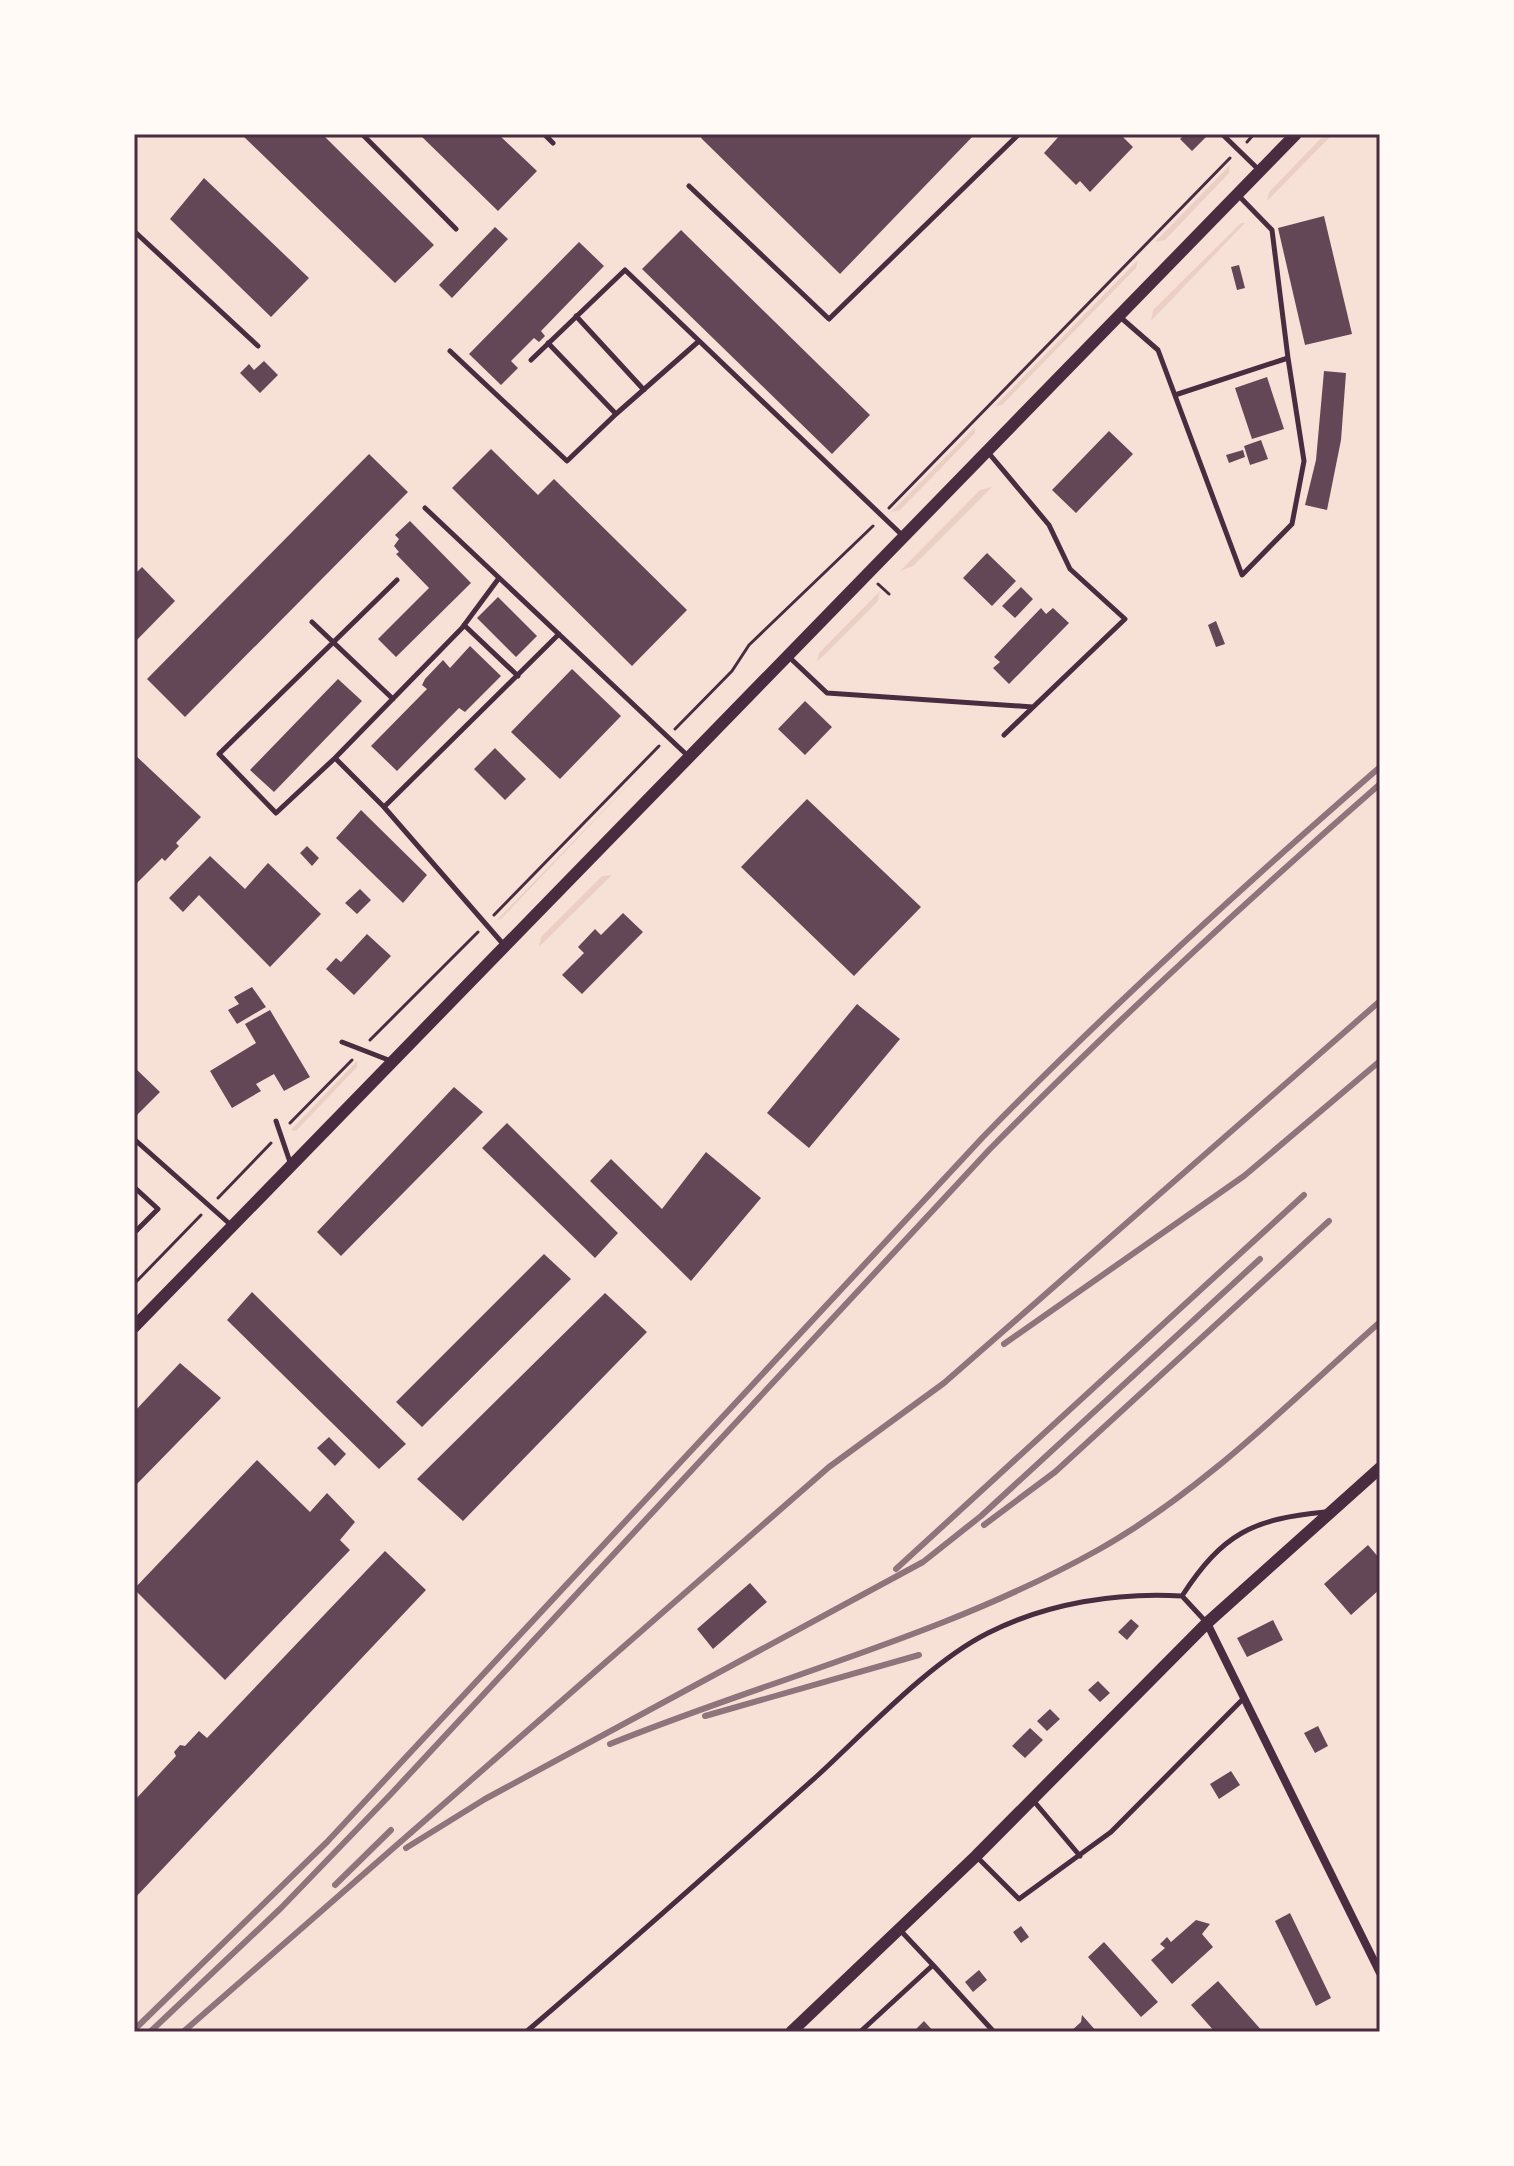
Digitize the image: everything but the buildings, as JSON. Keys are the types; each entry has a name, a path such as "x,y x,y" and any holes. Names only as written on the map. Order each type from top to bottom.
{"street":[{"path":"134,1327 1296,134"},
{"path":"791,2032 976,1856 1207,1623 1380,1468"},
{"path":"1207,1623 1380,1973"}],"lane":[{"path":"362,134 456,229"},
{"path":"544,134 553,143"},
{"path":"689,186 829,319 1019,134"},
{"path":"1222,134 1260,171"},
{"path":"1118,316 1158,350 1242,575 1292,524 1304,461 1272,230 1237,194"},
{"path":"134,231 258,346"},
{"path":"531,360 625,270 903,536"},
{"path":"576,316 644,390"},
{"path":"450,351 567,461 699,341"},
{"path":"548,343 616,414"},
{"path":"1175,395 1288,358"},
{"path":"987,451 1049,525 1070,569 1125,619 1004,735"},
{"path":"425,508 689,757"},
{"path":"397,580 219,754 276,813 335,758 464,625 499,578"},
{"path":"312,622 393,699"},
{"path":"464,625 518,676"},
{"path":"384,807 559,634"},
{"path":"787,655 827,693 1033,707"},
{"path":"335,758 384,807 505,945"},
{"path":"342,1042 392,1061"},
{"path":"276,1121 291,1165"},
{"path":"134,1139 232,1225"},
{"path":"134,1187 158,1209 134,1233"},
{"path":"1182,1596 1205,1565 1252,1525 1277,1517 1332,1511"},
{"path":"526,2032 891,1709 975,1641 1001,1626 1069,1605 1136,1595 1182,1596 1207,1623"},
{"path":"976,1856 1019,1899 1111,1832 1244,1698"},
{"path":"1032,1799 1080,1856"},
{"path":"899,1929 994,2032"},
{"path":"860,2032 933,1965"}],"path":[{"path":"134,1284 454,952 485,925 732,671 749,645 822,578 1254,134"}],"shaded area":[{"path":"1325,134 1333,134 1267,201 1269,192"},
{"path":"1230,165 1229,173 1165,240 1155,242"},
{"path":"1241,223 1245,223 1151,321 1153,310"},
{"path":"1138,260 1136,268 1002,405 995,406"},
{"path":"975,427 975,433 900,510 891,512"},
{"path":"992,487 913,566 900,571 980,490"},
{"path":"880,591 878,601 817,662 819,653"},
{"path":"656,756 501,919 497,920"},
{"path":"612,875 539,947 541,937 602,876"},
{"path":"357,1061 357,1067 296,1131 291,1130"}],"railway":[{"path":"134,2030 327,1842 983,1137 1178,948 1380,767"},
{"path":"150,2032 281,1908 391,1794 989,1150 1181,963 1380,784"},
{"path":"183,2032 829,1467 944,1383 1380,1001"},
{"path":"1004,1344 1244,1176 1380,1061"},
{"path":"896,1569 1304,1195"},
{"path":"984,1525 1055,1472 1329,1221"},
{"path":"406,1848 485,1799 923,1562 981,1516 1260,1259"},
{"path":"610,1744 919,1632 1040,1580 1098,1550 1137,1527 1210,1473 1380,1322"},
{"path":"705,1716 919,1655"},
{"path":"335,1885 391,1830"}]}
